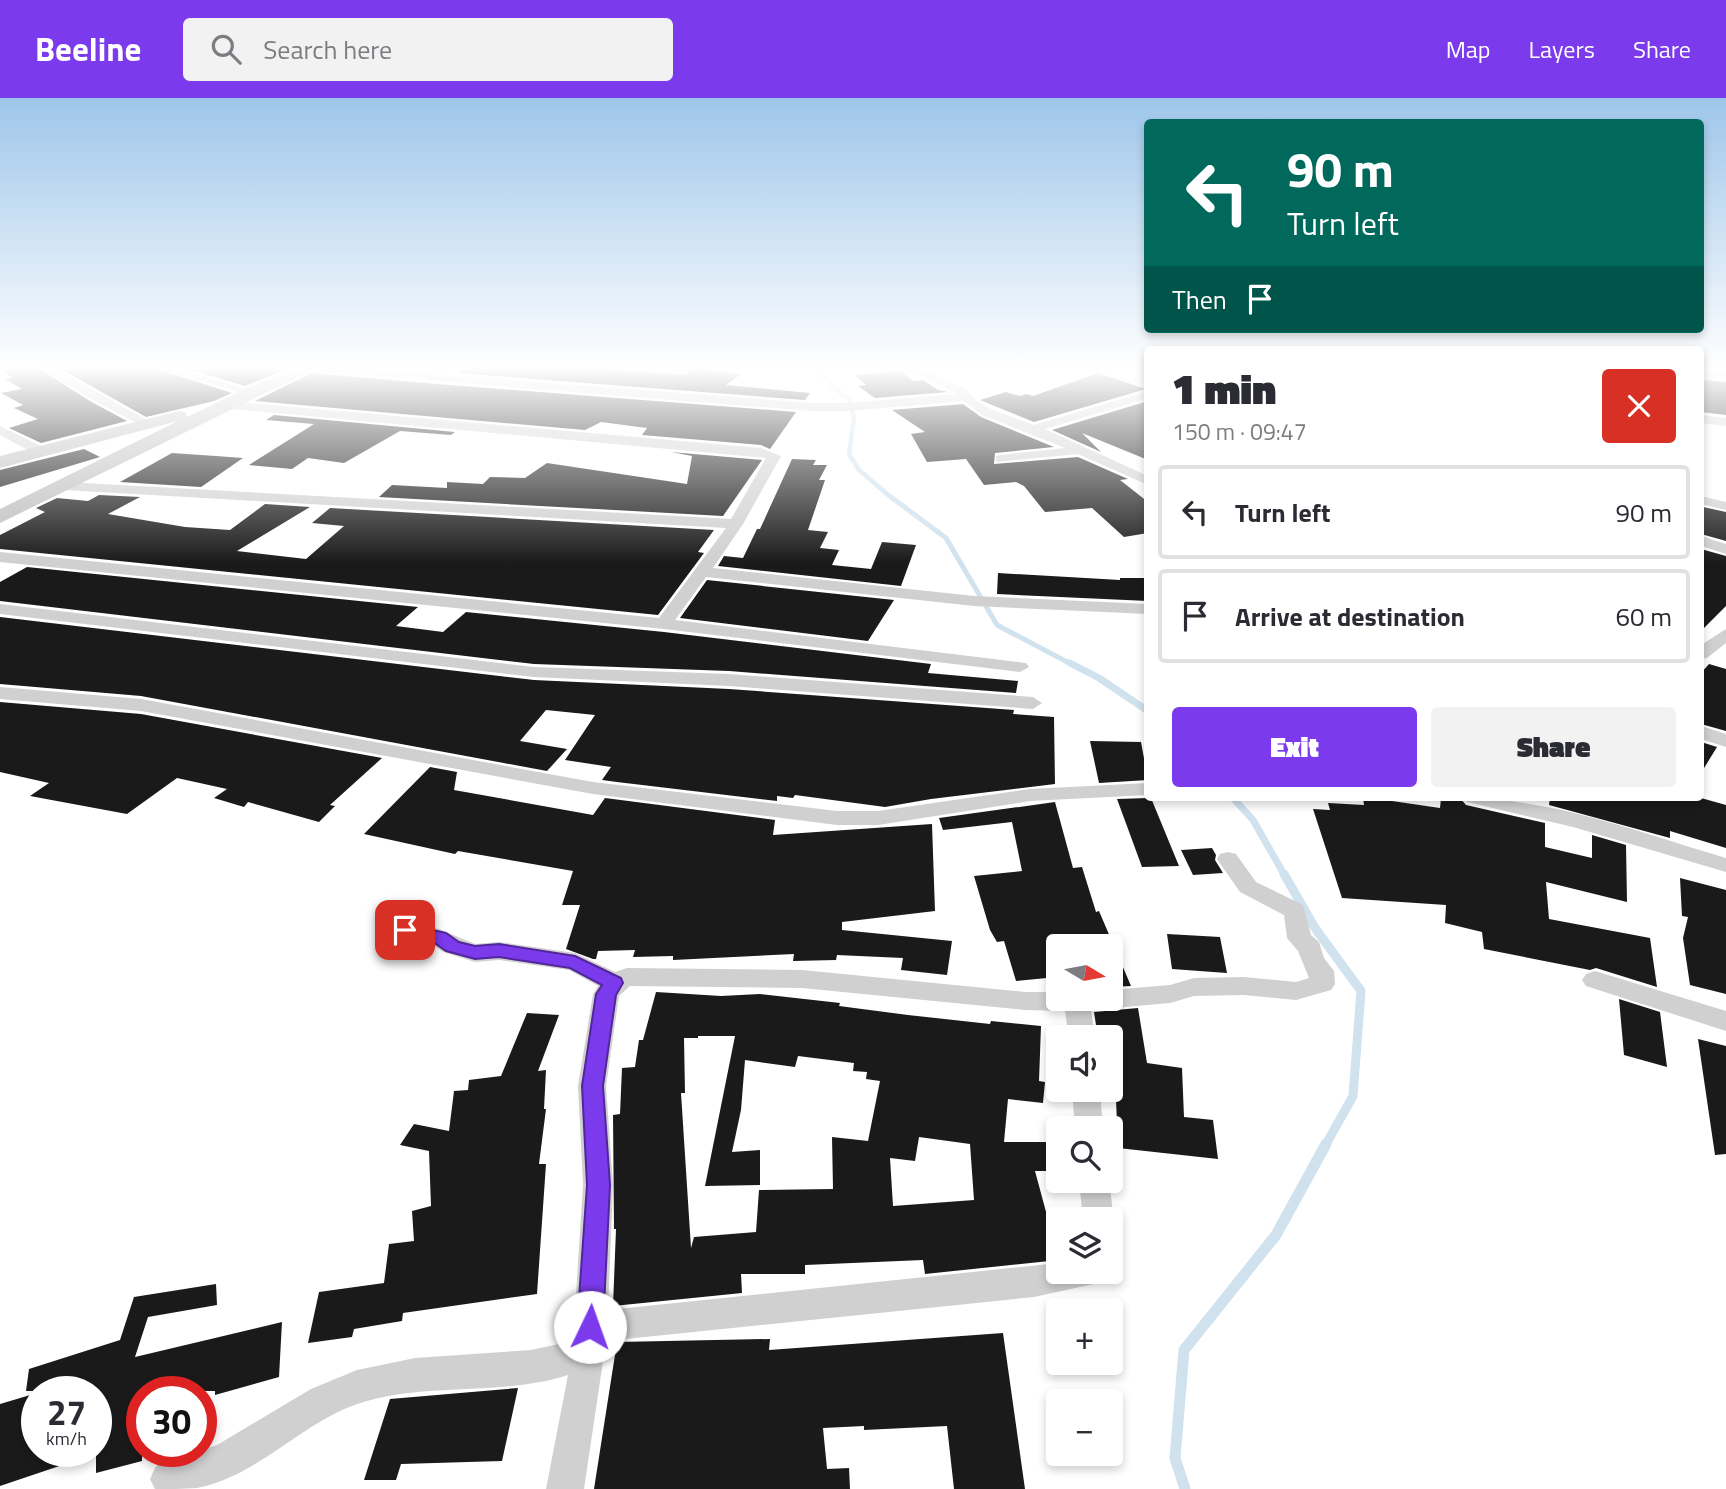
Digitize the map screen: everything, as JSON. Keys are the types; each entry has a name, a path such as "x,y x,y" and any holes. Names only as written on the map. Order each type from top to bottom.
{"main road":[{"path":"0,462 114,433"},
{"path":"0,505 149,433"},
{"path":"0,517 170,433"},
{"path":"102,436 130,442"}],"street":[{"path":"6,433 40,451"},
{"path":"528,433 616,443 761,452 774,456 736,524 664,624"},
{"path":"1043,433 1144,476"},
{"path":"1001,459 1082,450"},
{"path":"65,486 423,503 736,524"},
{"path":"1704,501 1726,506"},
{"path":"1704,542 1726,549"},
{"path":"0,557 664,624 1020,667"},
{"path":"702,572 974,601 1144,609"},
{"path":"0,609 534,672 729,680 1033,703"},
{"path":"1704,652 1726,634"},
{"path":"0,693 153,706 593,788 838,818 878,818 1030,795 1144,789"},
{"path":"1704,733 1726,741"},
{"path":"1487,801 1577,822 1726,865"},
{"path":"1124,999 1149,997 1194,987 1244,986 1296,991 1322,984 1321,971 1312,960 1310,948 1300,938 1295,911 1248,887 1228,859"},
{"path":"405,930 439,937 452,946 475,953 499,951 575,962 614,983"},
{"path":"565,1489 589,1339 598,1185 592,1086 606,994 614,983 627,977 790,978 1046,1001"},
{"path":"1595,981 1726,1021"},
{"path":"169,1479 228,1458 355,1388 401,1376 527,1368 560,1363 589,1339 1046,1280"}],"building":[{"path":"19,433 80,433 41,443"},
{"path":"300,433 397,433 344,463 308,458 292,469 249,465"},
{"path":"424,433 454,433 451,435"},
{"path":"781,433 770,449 761,445 642,435"},
{"path":"1020,433 1054,447 995,453 994,464 1078,457 1128,479 1120,480 1144,499 1144,534 1124,537 1092,508 1045,512 1024,486 1016,482 984,485 966,459 927,462 911,434"},
{"path":"1058,433 1144,433 1144,458 1082,433 1101,452"},
{"path":"84,449 100,457 0,487 0,470"},
{"path":"671,452 762,460 723,516 379,497 392,485 447,488 447,482 483,484 490,477 525,478 547,463 687,484 692,456"},
{"path":"172,453 243,458 201,487 120,482"},
{"path":"792,459 816,460 813,465 827,465 819,480 825,480 808,530 828,532 820,548 839,550 832,565 871,569 882,542 916,545 901,586 718,566 724,556 743,558 757,529 760,529"},
{"path":"99,495 140,497 108,514 185,527 230,530 265,504 310,507 237,551 306,559 344,526 312,523 330,508 714,530 698,552 704,553 658,615 0,549 0,535 45,512 36,508 57,498 88,501"},
{"path":"1704,507 1726,512 1726,541 1704,535"},
{"path":"1704,550 1726,556 1726,606 1704,628"},
{"path":"27,567 418,607 396,626 443,632 466,612 664,632 931,664 928,673 1018,681 1016,693 729,671 534,664 0,601 0,582"},
{"path":"998,573 1120,580 1144,578 1144,601 997,594"},
{"path":"707,580 894,600 868,641 680,618"},
{"path":"0,617 534,680 729,689 1014,710 1013,714 1054,717 1055,784 885,807 795,795 793,798 777,796 777,801 602,780 611,767 565,760 595,715 546,710 520,741 567,749 547,771 141,696 0,684"},
{"path":"1709,664 1726,669 1726,731 1704,725 1704,670"},
{"path":"0,702 141,714 382,758 330,805 335,806 319,822 248,802 244,807 214,798 227,789 177,778 127,814 30,796 49,783 0,772"},
{"path":"1090,741 1141,742 1144,780 1099,783"},
{"path":"1704,743 1717,747 1704,768"},
{"path":"430,767 457,772 454,790 593,815 605,798 775,820 773,835 932,824 935,911 842,922 842,930 952,941 947,975 901,970 903,958 837,955 836,960 793,961 794,954 673,960 673,956 633,957 635,950 598,951 596,959 593,959 566,949 580,905 562,905 573,871 458,851 455,854 364,834"},
{"path":"1144,798 1144,801 1152,801 1179,866 1142,867 1117,799"},
{"path":"1704,799 1726,805 1726,848 1670,831 1670,838 1549,805 1550,801 1704,801"},
{"path":"1363,801 1392,801 1440,808 1441,801 1463,801 1466,805 1545,823 1545,847 1592,858 1592,835 1626,845 1627,902 1546,882 1549,919 1650,938 1657,987 1596,968 1590,970 1484,949 1482,932 1445,923 1446,905 1342,898 1313,809 1330,810 1328,803 1364,805"},
{"path":"1055,802 1073,868 1082,867 1096,912 1099,911 1109,934 1046,934 1046,978 1016,981 1004,941 997,942 990,930 974,876 1022,871 1012,822 943,830 939,818"},
{"path":"1212,848 1223,873 1193,875 1181,850"},
{"path":"1680,878 1726,890 1726,994 1690,985 1683,938 1688,917 1682,916"},
{"path":"1167,934 1220,937 1227,973 1172,969"},
{"path":"1124,970 1131,986 1124,986"},
{"path":"656,992 721,996 760,994 840,1003 839,1006 908,1015 990,1024 991,1021 1041,1026 1039,1081 1045,1082 1043,1103 1008,1099 1004,1142 1046,1142 1046,1171 1035,1171 1046,1212 1046,1261 925,1274 923,1260 805,1265 805,1274 741,1274 742,1293 613,1306 616,1229 613,1115 620,1114 622,1068 635,1067 639,1040 643,1040","holes":["735,1036 705,1186 760,1185 760,1150 732,1152 741,1110 745,1060 795,1067 798,1056 854,1063 853,1071 867,1072 866,1079 880,1081 868,1141 832,1137 833,1189 759,1190 756,1232 694,1237 691,1248 681,1093 685,1093 684,1038","919,1137 970,1144 974,1200 893,1206 890,1158 915,1161"]},
{"path":"1619,999 1660,1012 1667,1067 1624,1055"},
{"path":"1138,1008 1147,1063 1182,1068 1184,1117 1213,1120 1218,1159 1123,1149 1123,1116 1117,1116 1116,1102 1123,1102 1123,1025 1096,1025 1094,1012 1124,1012 1124,1009"},
{"path":"527,1013 559,1015 538,1071 546,1070 546,1109 539,1164 546,1164 537,1294 403,1313 402,1321 354,1329 352,1337 308,1343 319,1292 384,1283 389,1244 414,1241 412,1211 431,1206 429,1151 400,1145 414,1124 449,1131 454,1091 468,1090 469,1080 501,1076"},
{"path":"1698,1039 1726,1046 1726,1154 1715,1155"},
{"path":"216,1284 217,1305 148,1317 135,1357 282,1322 279,1377 217,1394 217,1376 126,1376 126,1465 96,1473 96,1467 112,1467 112,1376 28,1376 29,1369 120,1340 134,1297"},
{"path":"1003,1333 1025,1489 954,1489 947,1426 864,1430 864,1426 823,1428 827,1469 849,1468 850,1489 594,1489 617,1342 770,1339 769,1350"},
{"path":"518,1388 502,1461 401,1464 396,1480 364,1480 390,1399"},
{"path":"21,1398 21,1467 56,1467 0,1486 0,1404"}],"waterway":[{"path":"852,433 849,454 859,470 893,499"},
{"path":"891,497 946,538 997,625 1073,665"},
{"path":"1070,663 1099,678 1144,708"},
{"path":"1236,801 1253,820 1285,876"},
{"path":"1284,874 1315,928 1361,991 1353,1096 1325,1146"},
{"path":"1185,1489 1175,1458 1184,1350 1276,1235 1326,1144"}],"route":[{"path":"405,930 439,937 452,946 475,953 499,951 575,962 614,983 606,994 592,1086 598,1185 590,1327"}]}
